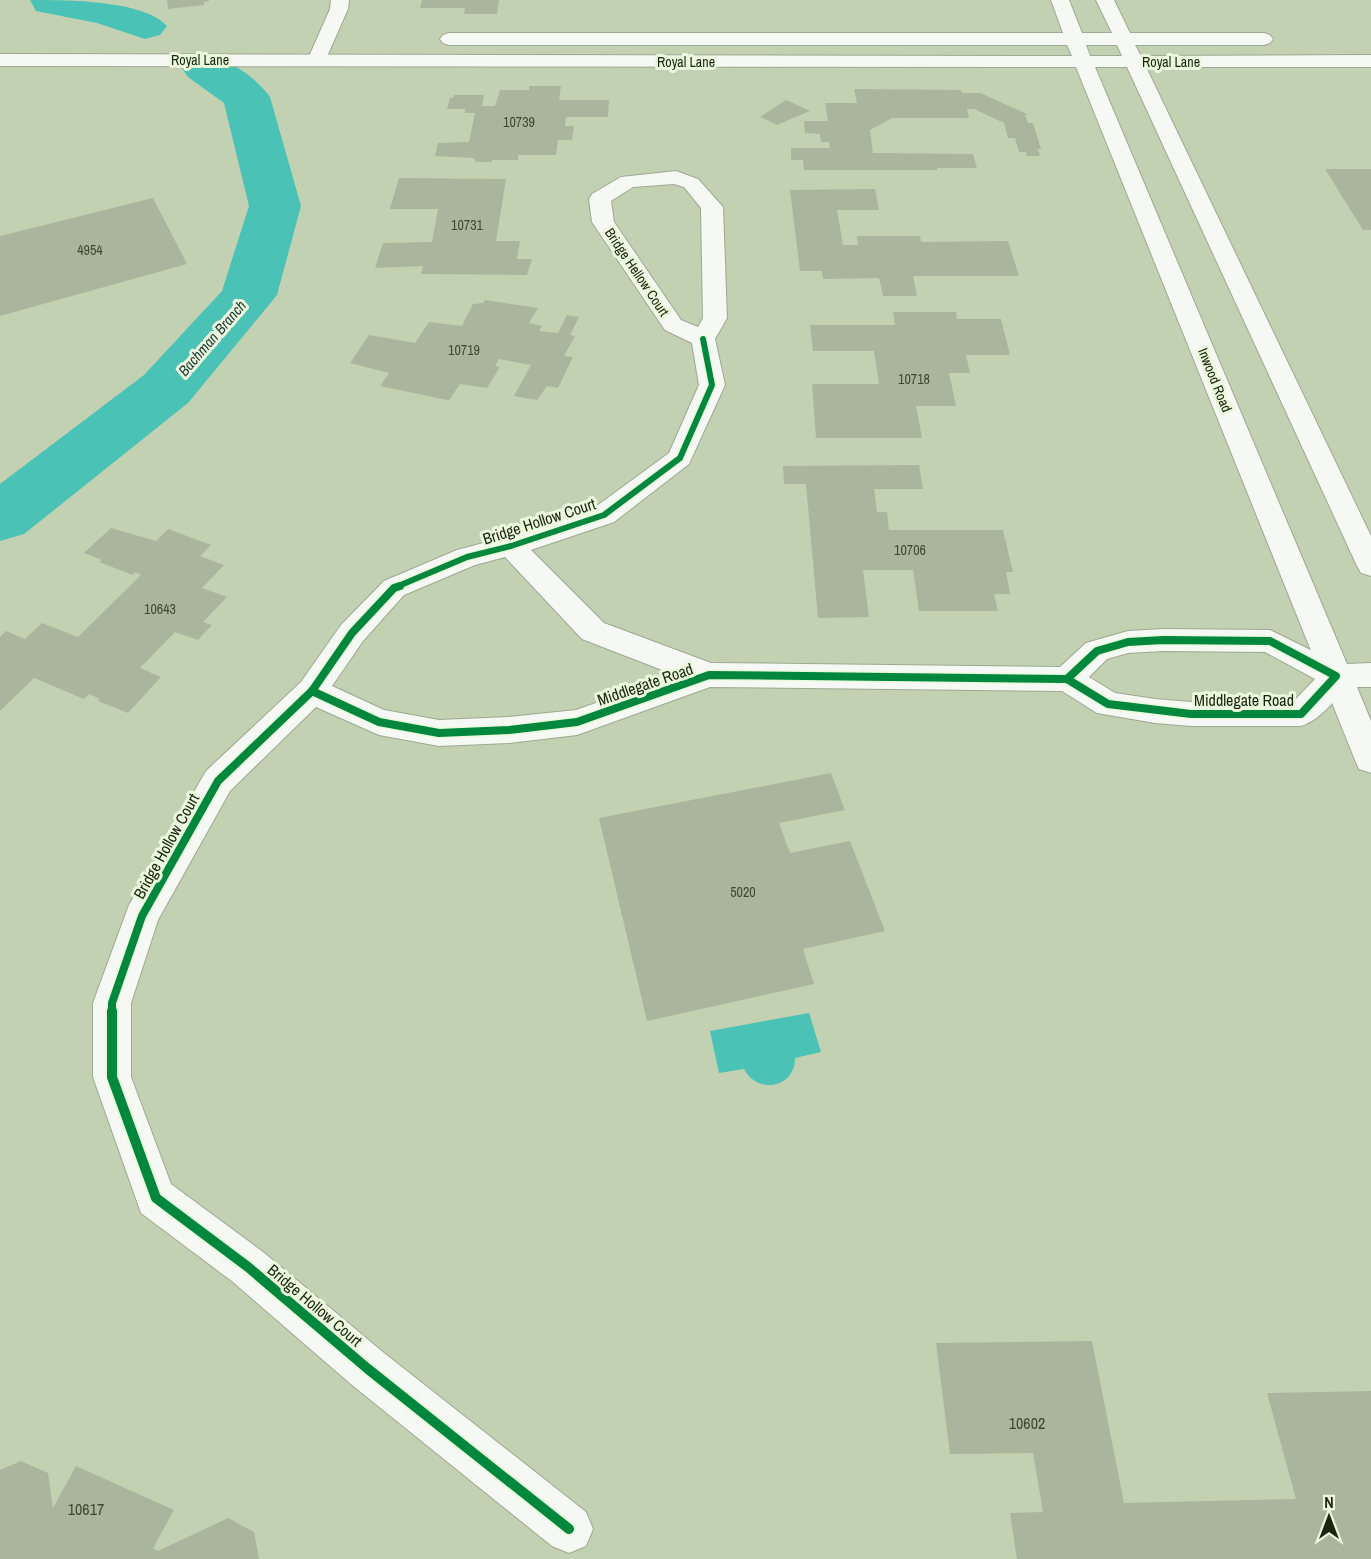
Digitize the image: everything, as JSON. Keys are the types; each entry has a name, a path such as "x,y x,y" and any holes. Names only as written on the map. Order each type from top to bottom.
{"main road":[{"path":"316,61 340,0"},
{"name":"Inwood Road","path":"1060,0 1371,760"},
{"path":"1105,0 1371,566"},
{"path":"635,62 637,38"},
{"name":"Royal Lane","path":"434,39 637,38 1079,51 1134,63 1371,61"},
{"path":"303,39 350,39"},
{"name":"Royal Lane","path":"0,60 635,62 1079,51 1124,39 1287,39"},
{"name":"Bridge Hellow Court","path":"676,177 691,183 712,207 715,318 703,339 673,325 603,222 600,199 628,181 676,177"},
{"name":"Bridge Hollow Court","path":"569,1529 369,1369 248,1266 156,1198 112,1077 112,1003 142,916 218,781 312,691 352,633 394,588 467,557 511,546 604,515 680,458 712,385 703,339"},
{"name":"Middlegate Road","path":"511,546 593,631 709,675 1067,680 1108,704 1191,714 1301,714 1336,676"},
{"path":"1067,680 1098,651 1128,642 1163,640 1270,641 1336,676 1371,675"},
{"name":"Middlegate Road","path":"312,691 379,722 439,733 474,732 577,722 709,675"}],"water":[{"path":"809,1013 821,1052 795,1058 789,1076 783,1082 766,1085 750,1077 744,1069 719,1073 710,1031"}],"building":[{"path":"167,0 209,1 204,2 204,5 168,9"},
{"path":"422,0 499,0 497,14 464,14 465,8 420,8"},
{"path":"529,86 561,86 559,100 609,100 608,117 566,117 565,126 574,126 572,140 558,140 556,155 518,155 518,160 492,160 492,162 476,162 473,158 435,156 438,143 469,142 475,113 465,113 465,109 447,109 450,98 454,95 484,95 482,106 495,106 500,90 529,90"},
{"path":"854,89 961,90 962,93 980,93 1029,115 1025,115 1028,123 1033,123 1041,149 1038,149 1040,156 1027,156 1026,152 1019,152 1015,138 1008,138 1004,123 974,109 967,109 969,118 893,118 870,130 873,153 973,154 977,168 804,170 803,160 791,160 791,148 830,148 829,142 821,142 820,134 805,133 804,121 828,121 825,103 857,103"},
{"path":"786,100 810,111 777,125 760,117"},
{"path":"1325,169 1371,169 1371,230 1363,230"},
{"path":"399,178 506,179 496,241 520,241 517,259 532,259 527,275 421,274 423,266 375,268 383,243 432,242 438,209 390,209"},
{"path":"875,189 879,210 837,210 843,245 858,245 857,236 920,236 921,242 1008,241 1019,276 913,276 917,296 883,296 879,278 823,279 822,271 800,271 790,190"},
{"path":"153,198 187,264 0,316 0,236"},
{"path":"485,300 538,308 529,323 542,326 539,331 558,333 567,315 579,317 570,335 575,336 564,356 573,357 558,388 547,386 537,400 514,396 531,365 499,359 495,366 500,367 487,388 460,384 447,400 380,386 389,373 350,363 369,335 415,343 429,322 462,326 473,304 483,303"},
{"path":"893,312 956,312 957,319 1001,319 1010,355 966,355 970,373 949,373 956,406 916,406 922,438 816,438 812,384 879,384 874,351 813,351 810,325 895,325"},
{"path":"919,465 923,489 874,489 877,512 887,512 889,530 1003,530 1013,572 1006,572 1010,594 994,594 998,611 919,611 913,570 863,570 869,617 818,618 806,484 784,484 783,466"},
{"path":"111,528 156,541 168,529 211,545 200,556 224,565 202,588 227,597 203,622 212,625 198,640 175,632 140,668 161,677 128,713 98,701 100,699 89,694 84,699 34,678 0,711 0,637 6,631 25,639 42,623 78,637 141,575 135,572 133,575 99,562 102,560 84,553"},
{"path":"831,773 845,810 779,823 790,853 850,841 885,931 803,949 814,984 647,1021 599,818"},
{"path":"1092,1341 1124,1503 1296,1499 1267,1393 1371,1391 1371,1559 1017,1559 1010,1513 1043,1512 1033,1453 950,1454 936,1343"},
{"path":"21,1461 48,1473 53,1508 76,1466 174,1510 153,1548 158,1551 228,1518 254,1532 259,1559 0,1559 0,1470"}],"waterway":[{"name":"Bachman Branch","path":"51,0 51,2 107,12 145,26"},
{"name":"Bachman Branch","path":"0,518 166,389 249,295 275,206 246,97 204,67"}],"cycle path":[{"path":"569,1529 368,1369 248,1267 156,1198 112,1077 112,1003 142,916 218,781 312,691 352,633 394,588 467,557 511,546 604,515 680,458 712,385 703,339"},
{"path":"312,691 379,722 439,733 509,730 577,722 709,675 1067,679 1108,704 1191,714 1301,714 1336,676 1270,641 1163,640 1128,642 1097,651 1067,679"}]}
